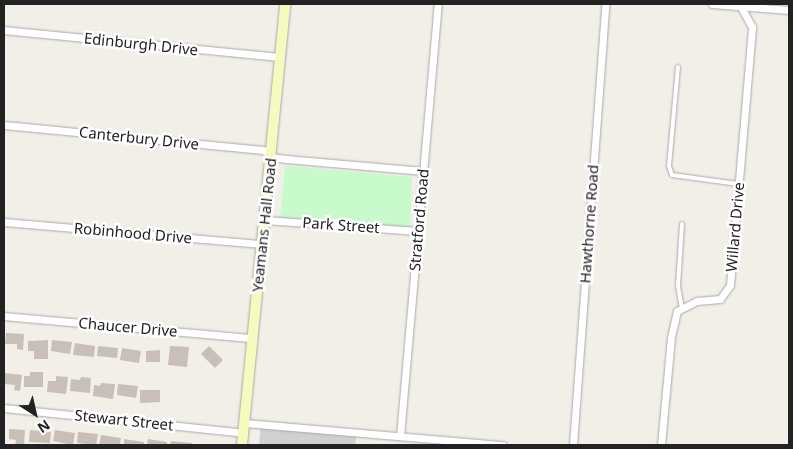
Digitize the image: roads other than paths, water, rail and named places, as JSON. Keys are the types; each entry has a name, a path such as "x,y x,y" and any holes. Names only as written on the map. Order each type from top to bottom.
{"street":[{"name":"Yeamans Hall Road","path":"242,445 272,157 285,4"},
{"name":"Stratford Road","path":"400,436 438,4"},
{"name":"Hawthorne Road","path":"573,445 605,4"},
{"path":"712,4 789,10"},
{"name":"Willard Drive","path":"682,309 697,301 720,299 730,285 752,27 739,5"},
{"name":"Edinburgh Drive","path":"4,30 279,57"},
{"name":"Canterbury Drive","path":"4,125 263,150 272,157"},
{"path":"272,157 423,171"},
{"name":"Park Street","path":"265,220 418,231"},
{"name":"Robinhood Drive","path":"4,222 262,244"},
{"path":"661,445 671,337 677,311 682,309"},
{"name":"Chaucer Drive","path":"4,316 252,338"},
{"name":"Stewart Street","path":"4,408 244,428 400,436 503,445"}],"lane":[{"path":"678,67 669,166 672,175 738,184"},
{"path":"682,224 678,286 682,309"}]}
